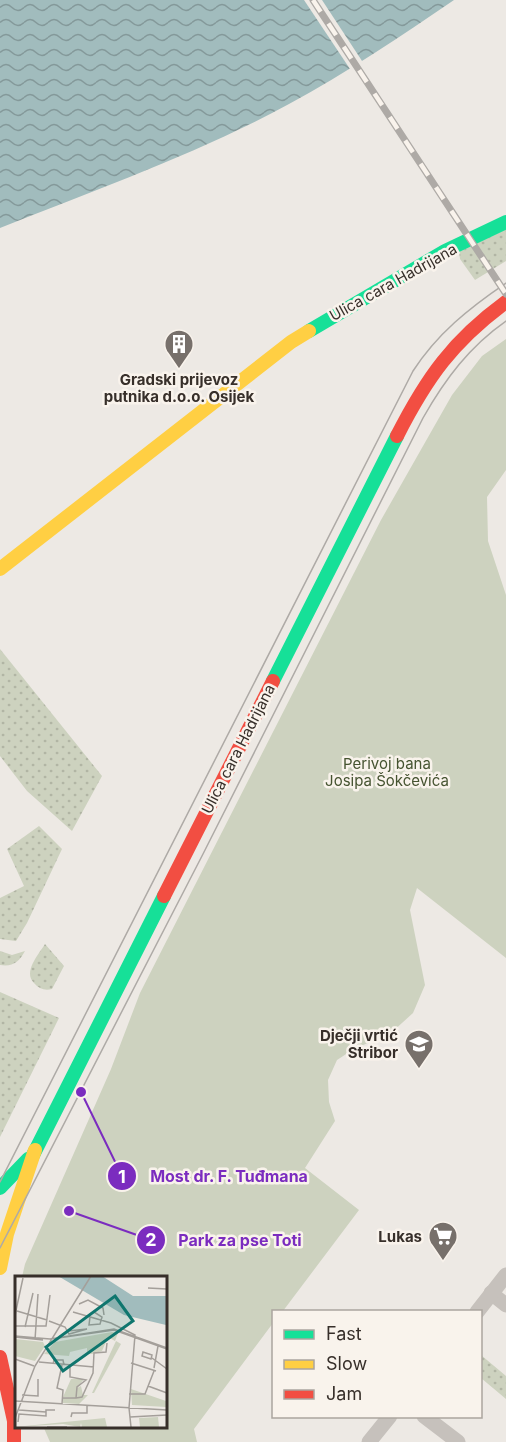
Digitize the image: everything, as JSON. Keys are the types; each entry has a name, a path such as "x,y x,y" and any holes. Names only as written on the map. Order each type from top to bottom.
{"main road":[{"name":"Ulica cara Hadrijana","path":"0,569 291,342 445,251 506,222"},
{"name":"Ulica cara Hadrijana","path":"0,1217 416,399 436,367 460,339 506,302"},
{"path":"0,1188 35,1150"},
{"path":"0,1268 7,1234 35,1150"},
{"path":"0,1357 14,1421 12,1442"},
{"path":"0,1414 12,1442"},
{"path":"0,1437 5,1442"}],"street":[{"path":"478,1310 506,1275"},
{"path":"492,1293 506,1305"},
{"path":"369,1442 388,1418"},
{"path":"427,1418 458,1442"}],"green space":[{"path":"506,229 506,261 475,280 460,259 459,252"},
{"name":"Perivoj bana Josipa Šokčevića","path":"506,339 506,470 487,497 488,541 506,595 506,958 417,888 410,910 425,985 413,1013 391,1033 354,1049 337,1060 328,1080 329,1102 335,1121 305,1168 359,1210 284,1310 272,1310 272,1324 194,1429 197,1442 50,1442 43,1427 166,1427 166,1276 22,1276 25,1264 111,1069 140,993 381,520 452,395 482,356"},
{"path":"0,649 102,776 72,831 27,791 0,756"},
{"path":"39,826 62,849 16,941 0,939 0,898 24,886 7,849"},
{"path":"45,944 64,966 52,989 47,990 36,985 30,974"},
{"path":"0,951 12,955 25,951 15,963 0,965"},
{"path":"0,992 59,1018 0,1137"},
{"path":"482,1356 506,1376 506,1399 482,1379"}],"water":[{"path":"0,0 454,0 352,67 254,122 146,170 0,228"}],"pier":[{"path":"304,0 322,0 364,64 352,72"}],"tram line":[{"path":"0,1182 413,371 443,333 479,302 506,283"},
{"path":"0,1248 203,854 423,418 459,364 481,341 506,321"}],"railway":[{"path":"313,0 506,294"}],"traffic: fast":[{"path":"309,331 445,251 506,222"},
{"path":"273,681 397,436"},
{"path":"28,1165 164,896"},
{"path":"0,1188 28,1159"}],"traffic: slow":[{"path":"0,569 291,342 309,331"},
{"path":"0,1268 7,1234 35,1150"}],"traffic: jam":[{"path":"397,436 419,396 456,346 506,302"},
{"path":"164,896 273,681"},
{"path":"0,1357 14,1421 14,1442"}],"place":[{"name":"Gradski prijevoz putnika d.o.o. Osijek","path":"179,370"},
{"name":"Dječji vrtić Stribor","path":"419,1070"},
{"name":"Most dr. F. Tuđmana","path":"81,1092"},
{"name":"Park za pse Toti","path":"69,1211"},
{"name":"Lukas","path":"443,1262"}]}
